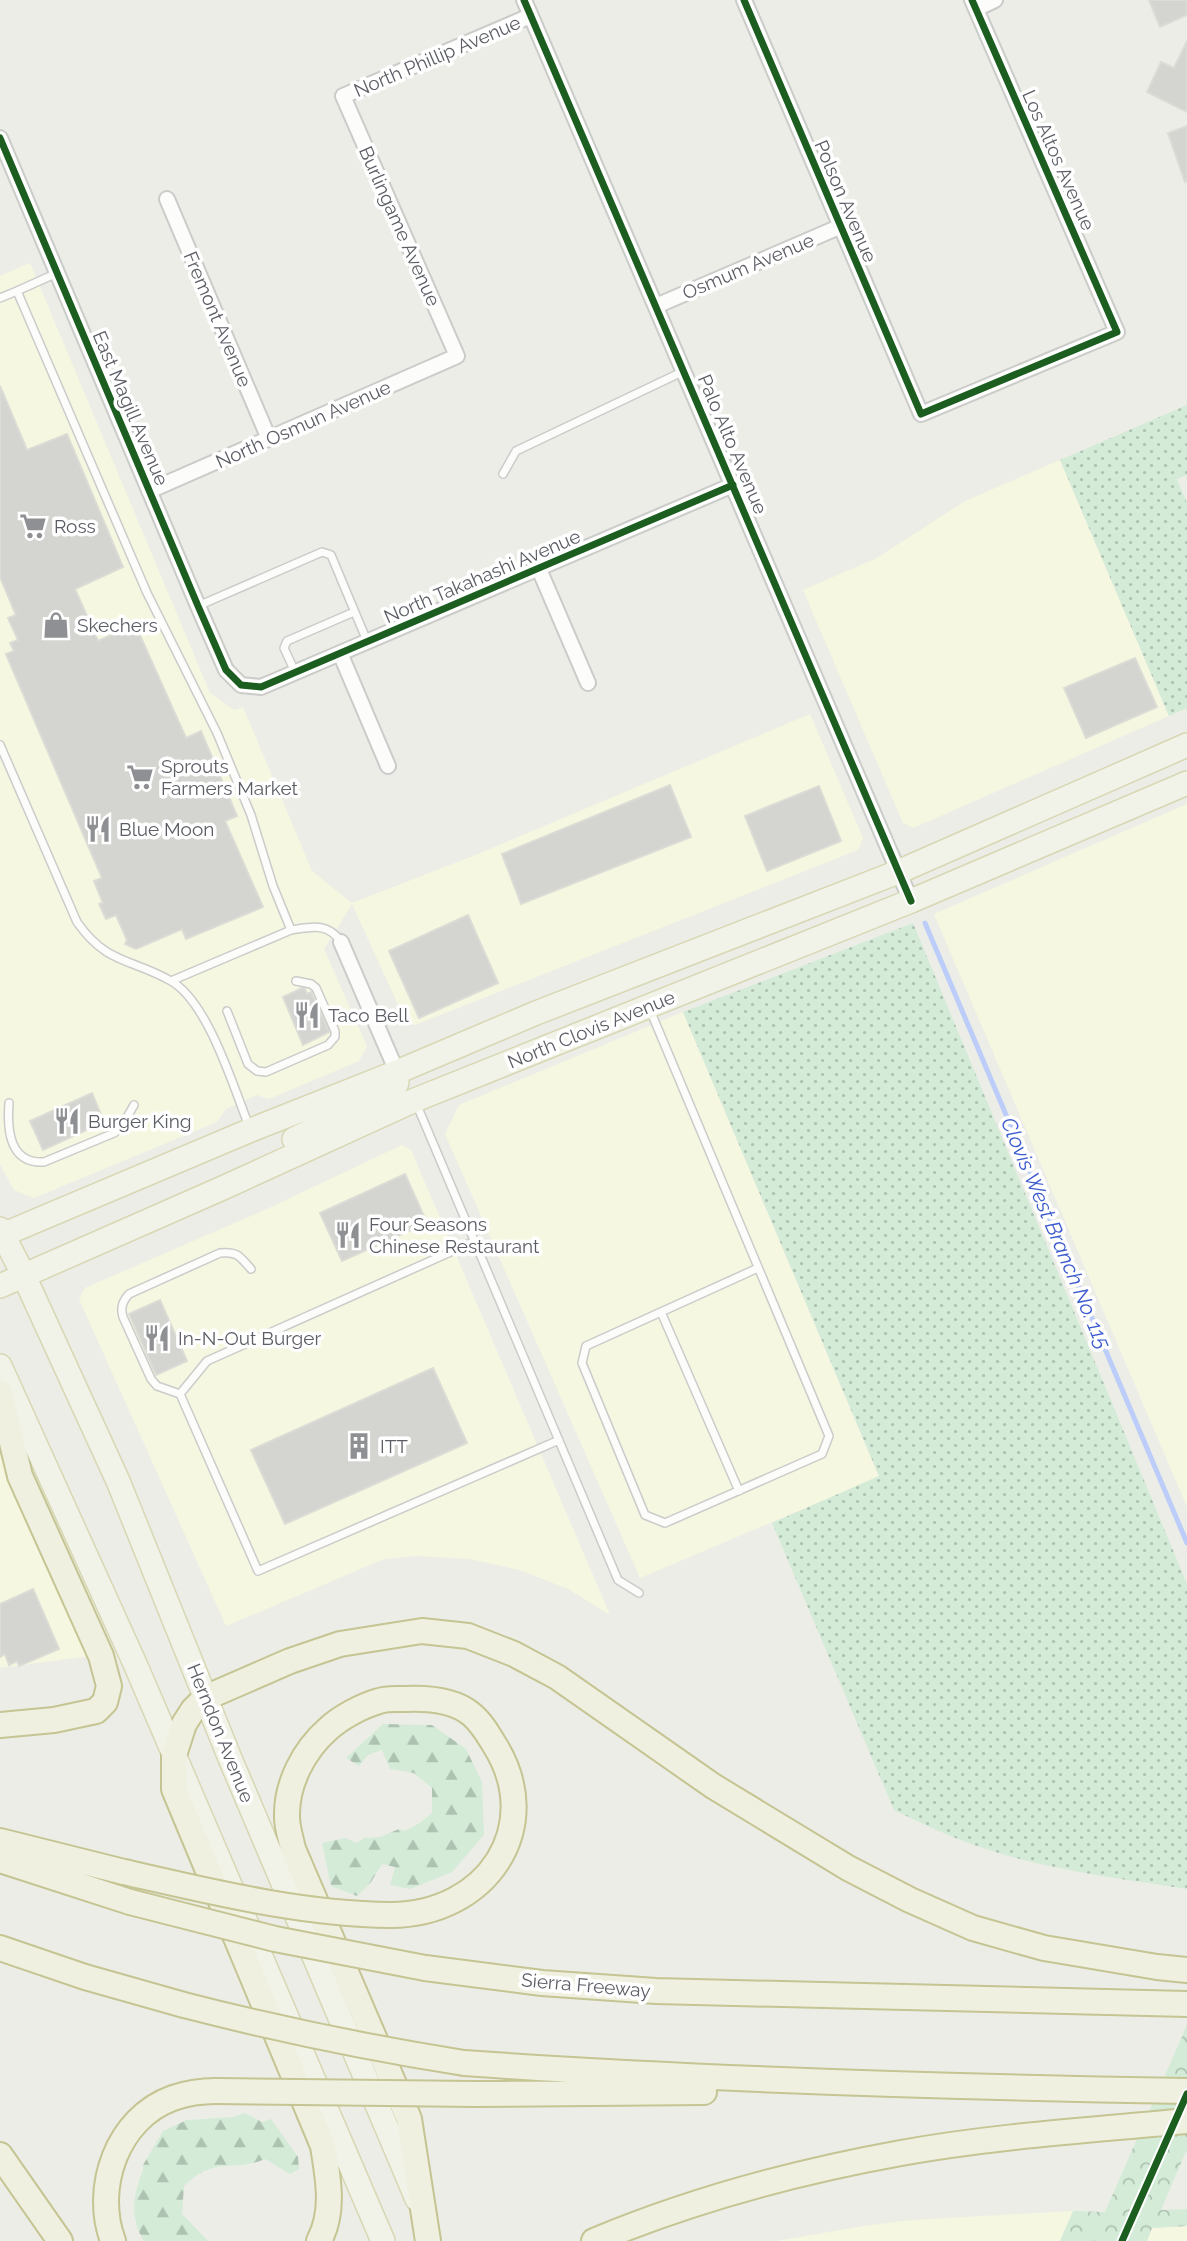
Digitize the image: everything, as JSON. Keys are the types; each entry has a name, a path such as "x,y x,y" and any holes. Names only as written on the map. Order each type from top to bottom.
{"highway":[{"path":"0,1393 20,1476 101,1656 109,1686 105,1702 96,1711 54,1720 0,1726"},
{"path":"319,2241 328,2217 330,2196 323,2146 174,1789 174,1755 184,1724 205,1698 290,1661 340,1644 422,1631 468,1636 514,1654 557,1677 713,1786 848,1868 910,1900 973,1928 1044,1948 1187,1970"},
{"path":"0,1841 195,1888 309,1909 365,1915 432,1910 459,1899 480,1883 499,1862 509,1838 513,1804 512,1779 488,1733 471,1714 450,1704 425,1698 381,1700 338,1720 316,1740 298,1769 288,1799 287,1820 293,1849 409,2119 430,2235"},
{"name":"Sierra Freeway","path":"0,1860 130,1902 275,1940 425,1968 542,1983 656,1991 1187,2004"},
{"path":"0,1948 85,1977 269,2027 363,2047 464,2063 615,2074 816,2083 1187,2091"},
{"path":"113,2241 107,2221 106,2188 109,2170 123,2140 144,2115 172,2098 189,2093 687,2094 816,2083"},
{"path":"594,2241 746,2189 828,2167 971,2143 1187,2122"},
{"path":"0,2155 60,2241"}],"main road":[{"name":"North Clovis Avenue","path":"1,1233 536,1013 898,872 1187,745"},
{"name":"North Clovis Avenue","path":"0,1286 415,1100 911,901 1187,783"},
{"path":"226,1187 296,1138 387,1094 396,1087 397,1072"},
{"name":"Herndon Avenue","path":"1,1233 24,1276 118,1481 205,1698 430,2235"},
{"path":"0,1366 136,1666 383,2241"}],"street":[{"name":"Palo Alto Avenue","path":"524,0 911,901"},
{"name":"Polson Avenue","path":"744,0 921,414"},
{"path":"974,4 995,0"},
{"name":"Los Altos Avenue","path":"921,414 1117,332 974,4"},
{"name":"North Phillip Avenue","path":"344,96 530,16"},
{"name":"Burlingame Avenue","path":"344,96 457,356"},
{"name":"East Magill Avenue","path":"0,139 226,670 241,685"},
{"name":"Fremont Avenue","path":"167,199 269,439"},
{"name":"Osmum Avenue","path":"656,306 839,227"},
{"name":"North Osmun Avenue","path":"149,491 457,356"},
{"name":"North Takahashi Avenue","path":"241,685 261,687 733,485"},
{"path":"539,569 588,683"},
{"path":"340,653 387,766"},
{"path":"341,942 397,1072"}],"lane":[{"path":"0,298 57,273"},
{"path":"17,291 147,593 217,733 251,815 273,886 291,930"},
{"path":"503,474 516,451 684,371"},
{"path":"198,606 322,552 331,555 367,642"},
{"path":"296,672 284,648 288,641 354,612"},
{"path":"0,744 77,922 101,949 113,957 171,981 190,998 206,1020 251,1130"},
{"path":"171,981 291,930 324,927 332,931 341,942"},
{"path":"227,1011 248,1064 257,1071 266,1072 328,1045 335,1037 335,1031 316,988 296,981"},
{"path":"648,1006 829,1436 822,1454 665,1523 645,1515 582,1363 586,1346 758,1268"},
{"path":"415,1100 618,1580 639,1592"},
{"path":"9,1103 9,1134 19,1153 26,1160 35,1163 44,1162 114,1133 127,1119 134,1105"},
{"path":"180,1394 206,1361 475,1241"},
{"path":"251,1269 238,1255 231,1252 220,1253 129,1294 121,1311 151,1379 157,1386 180,1394 258,1571 559,1440"},
{"path":"661,1312 739,1491"}],"shaded area":[{"path":"30,263 210,693 234,710 243,707 312,871 352,903 478,854 810,714 863,838 858,850 415,1025 406,1022 352,904 324,949 367,1046 359,1061 269,1099 257,1095 226,1109 217,1122 34,1198 14,1190 0,1164 0,276"},
{"path":"1060,460 1169,716 913,828 903,823 803,590 877,558 965,501"},
{"path":"1187,804 1187,1507 934,914"},
{"path":"683,1012 879,1477 640,1578 445,1134 459,1105"},
{"path":"402,1145 411,1150 610,1615 568,1589 520,1570 469,1559 417,1556 384,1559 226,1626 79,1299 85,1288 269,1208"},
{"path":"0,1453 88,1645 90,1656 0,1668"},
{"path":"1073,2211 1060,2241 777,2241 912,2220"},
{"path":"1187,2226 1187,2241 1147,2241 1152,2228"}],"green space":[{"path":"1187,405 1187,475 1177,479 1187,503 1187,708 1169,716 1060,460"},
{"path":"913,923 1187,1584 1187,1889 1084,1873 1008,1856 960,1840 894,1810 772,1523 879,1476 683,1012"},
{"path":"383,1724 432,1725 466,1749 482,1782 484,1835 452,1872 410,1889 390,1885 395,1867 382,1864 371,1882 357,1896 331,1886 322,1843 345,1838 357,1843 364,1838 380,1837 399,1829 405,1831 432,1813 432,1788 414,1773 390,1769 382,1750 368,1755 359,1766 346,1758"},
{"path":"1187,2025 1187,2149 1161,2210 1187,2209 1187,2226 1152,2228 1147,2241 1060,2241 1073,2211 1105,2212"},
{"path":"245,2113 262,2122 271,2119 298,2157 299,2169 290,2174 265,2159 205,2171 184,2186 182,2214 208,2241 144,2241 135,2219 135,2197 143,2165 163,2131 187,2120 234,2117"}],"building":[{"path":"1149,0 1187,0 1187,15 1160,27"},
{"path":"1187,41 1187,112 1147,92 1161,62 1174,68"},
{"path":"1187,126 1187,181 1185,182 1168,133"},
{"path":"0,386 27,450 67,434 123,567 75,589 98,641 135,624 186,738 201,731 237,816 225,821 263,907 186,939 182,929 136,949 125,944 127,940 116,915 106,919 99,904 103,903 94,881 102,878 6,654 14,651 10,643 18,640 8,618 16,615 0,577"},
{"path":"1135,658 1157,707 1086,738 1064,688"},
{"path":"670,785 691,837 521,904 502,854"},
{"path":"819,786 841,841 767,871 745,816"},
{"path":"468,915 498,983 419,1018 389,951"},
{"name":"Taco Bell","path":"302,988 307,994 311,992 329,1032 303,1045 283,997"},
{"name":"Burger King","path":"92,1093 104,1122 43,1150 30,1121"},
{"path":"405,1174 427,1223 342,1261 320,1213"},
{"name":"In-N-Out Burger","path":"160,1300 187,1361 156,1375 129,1314"},
{"name":"ITT","path":"433,1368 467,1443 285,1524 251,1450"},
{"path":"33,1589 59,1649 19,1666 17,1661 9,1665 5,1654 0,1657 0,1604"}],"waterway":[{"name":"Clovis West Branch No. 115","path":"925,923 1187,1543"}],"cycle path":[{"path":"524,0 911,901"},
{"path":"744,0 921,414 1117,332 972,0"},
{"path":"0,138 226,670 241,685 261,687 733,485"},
{"path":"1122,2241 1187,2094"}],"place":[{"name":"Ross","path":"33,526"},
{"name":"Skechers","path":"56,625"},
{"name":"Sprouts Farmers Market","path":"140,777"},
{"name":"Blue Moon","path":"98,829"},
{"name":"Taco Bell","path":"307,1015"},
{"name":"Burger King","path":"67,1121"},
{"name":"Four Seasons Chinese Restaurant","path":"348,1235"},
{"name":"In-N-Out Burger","path":"157,1338"},
{"name":"ITT","path":"359,1446"}]}
